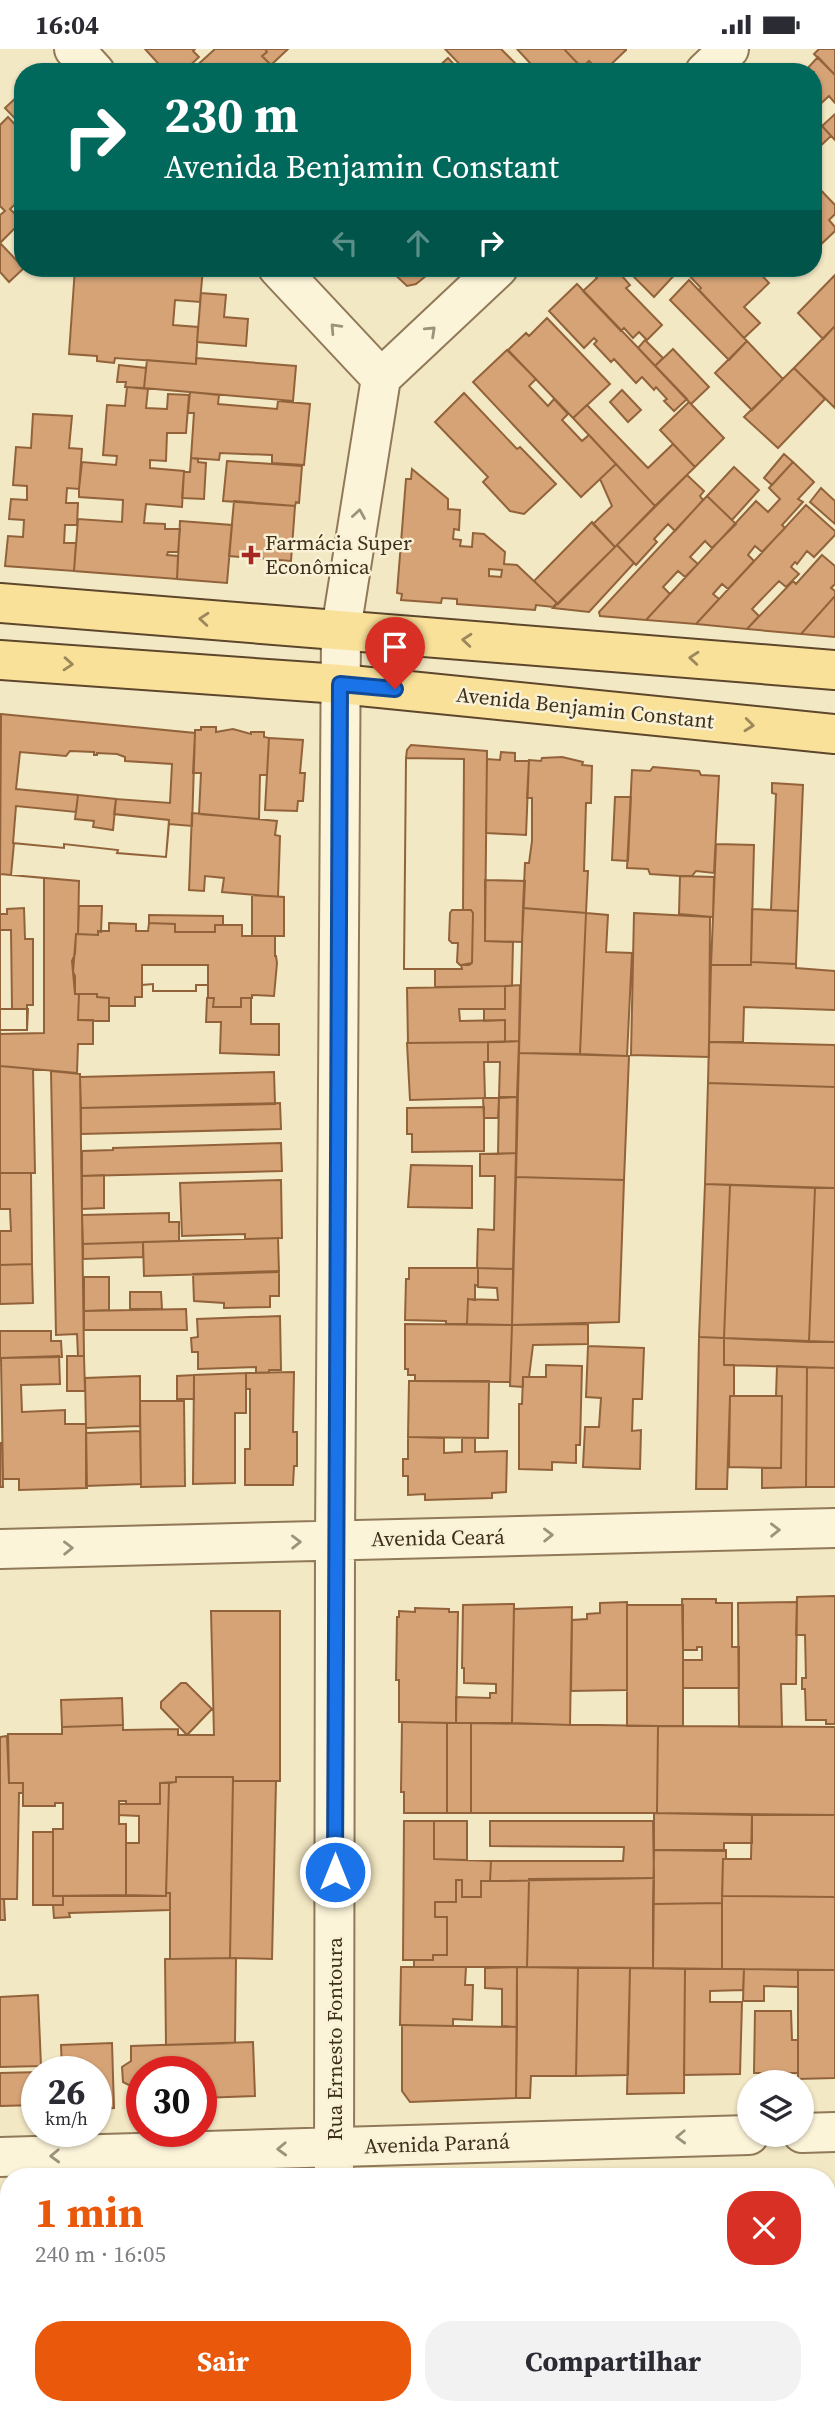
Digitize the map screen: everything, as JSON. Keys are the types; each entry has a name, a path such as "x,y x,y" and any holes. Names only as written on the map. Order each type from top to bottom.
{"main road":[{"path":"0,603 835,670"},
{"name":"Avenida Benjamin Constant","path":"0,660 340,684 835,734"}],"street":[{"path":"74,49 87,63"},
{"path":"714,63 729,49"},
{"path":"286,277 381,378 488,277"},
{"name":"Rua Ernesto Fontoura","path":"334,2162 341,630 381,378"},
{"name":"Avenida Ceará","path":"0,1549 835,1528"},
{"path":"814,2133 835,2132"},
{"name":"Avenida Paraná","path":"0,2157 334,2162 737,2136"}],"building":[{"path":"145,49 195,49 193,51 199,57 193,63 158,63"},
{"path":"215,49 265,49 267,52 262,56 269,63 200,63"},
{"path":"265,49 288,49 273,63 269,63 262,56 267,52"},
{"path":"445,49 501,49 515,63 458,63"},
{"path":"517,49 564,49 577,63 530,63"},
{"path":"564,49 626,49 612,63 577,63"},
{"path":"819,49 835,49 835,75 814,54"},
{"path":"818,57 835,75 835,103 829,96 822,103 822,63 812,63"},
{"path":"14,100 14,118 5,108"},
{"path":"835,114 835,140 822,126"},
{"path":"8,117 14,124 14,205 10,209 14,213 14,229 0,243 0,215 5,211 0,206 0,125"},
{"path":"822,126 831,136 822,144"},
{"path":"822,191 835,205 835,214 829,220 835,231 822,243"},
{"path":"0,243 14,258 14,277 9,282 0,272"},
{"path":"835,275 835,326 823,339 798,313"},
{"path":"74,277 202,277 200,302 175,300 173,325 198,327 196,364 115,358 114,363 97,361 97,356 69,354"},
{"path":"398,277 425,277 416,284 407,286"},
{"path":"623,277 630,285 626,288 662,325 647,340 639,332 633,338 624,328 621,331 583,291 597,278"},
{"path":"634,277 673,277 654,297"},
{"path":"691,277 763,277 769,283 744,307 760,323 744,338 699,290 701,288"},
{"path":"689,280 747,341 729,360 670,300"},
{"path":"577,284 687,399 674,411 656,387 654,390 642,377 636,383 614,359 611,362 594,344 597,341 594,338 584,348 549,311"},
{"path":"201,293 226,295 224,317 248,319 246,346 197,342"},
{"path":"547,318 610,384 573,418 508,350 526,333 529,336"},
{"path":"835,326 835,408 794,368"},
{"path":"645,340 663,358 655,366 638,348"},
{"path":"747,341 783,379 752,410 715,373"},
{"path":"673,349 709,387 691,404 655,366"},
{"path":"507,350 536,379 529,386 548,406 554,399 568,414 562,420 582,441 589,435 616,464 581,497 473,382"},
{"path":"196,358 296,366 293,401 144,388 147,360 196,364"},
{"path":"119,365 146,368 144,388 125,387 126,382 117,382"},
{"path":"794,368 825,399 778,448 744,417"},
{"path":"127,387 148,389 146,408 167,409 168,394 189,395 186,433 167,433 166,461 150,460 150,468 184,471 182,507 146,504 144,523 165,524 165,529 180,529 178,552 168,552 167,555 178,556 177,579 74,571 78,519 122,522 123,500 79,497 79,489 82,462 116,465 117,456 103,455 107,405 125,406"},
{"path":"622,390 641,410 628,422 610,402"},
{"path":"190,392 219,395 218,404 277,409 278,401 310,404 304,465 272,463 272,455 220,453 219,460 191,458 194,413 188,413"},
{"path":"464,393 517,449 520,447 556,484 524,514 510,511 483,482 488,477 435,422"},
{"path":"689,402 724,438 695,467 660,430"},
{"path":"587,405 648,468 673,444 695,467 655,506 573,418"},
{"path":"33,414 72,416 69,448 82,449 79,489 67,488 66,503 78,503 77,525 65,525 64,543 76,543 74,571 5,566 8,536 23,537 24,520 9,519 11,499 27,500 27,486 13,485 16,447 31,448"},
{"path":"784,454 793,462 772,485 764,478"},
{"path":"191,458 206,463 204,499 182,498 184,472 190,472"},
{"path":"227,461 302,466 299,503 296,502 295,506 223,501"},
{"path":"793,462 814,482 798,499 803,502 782,525 785,528 762,552 755,546 748,555 754,561 728,589 722,584 713,594 719,599 696,624 646,620 756,501 768,512 780,499 769,488"},
{"path":"616,464 655,506 615,547 593,524 612,506 600,479"},
{"path":"734,467 759,490 732,520 707,496"},
{"path":"412,469 448,499 448,509 460,510 459,530 454,529 453,539 461,540 460,546 472,547 473,533 484,534 505,552 504,564 517,565 557,603 553,607 536,605 535,610 457,604 457,599 442,598 441,603 401,600 402,594 397,593 406,479 411,479","holes":["489,569 502,570 501,577 489,576"]},
{"path":"687,475 704,491 700,496 703,500 675,531 668,524 654,539 657,542 636,565 617,545"},
{"path":"821,488 835,501 835,524 810,502"},
{"path":"707,496 736,524 712,548 705,541 690,557 698,564 685,577 678,571 663,587 670,594 646,620 600,616 599,612"},
{"path":"234,501 295,506 291,561 229,556"},
{"path":"806,505 835,531 835,535 814,557 807,551 797,564 795,562 791,567 799,574 786,587 779,581 752,609 759,616 747,629 696,624"},
{"path":"180,521 232,525 227,583 177,579"},
{"path":"592,522 615,547 558,604 534,581"},
{"path":"617,545 634,563 589,612 553,608"},
{"path":"822,555 835,566 835,584 831,588 835,591 835,596 801,634 747,629 793,581 796,584"},
{"path":"835,596 835,637 801,634"},
{"path":"1,714 195,733 192,826 169,824 166,857 117,853 118,850 64,844 64,848 14,843 11,875 0,874"},
{"path":"201,727 216,727 216,732 233,729 251,734 264,732 264,737 269,738 267,775 260,775 259,819 199,814 201,773 193,773 195,730 201,730"},
{"path":"269,738 303,740 300,773 305,773 303,801 298,801 297,811 265,810"},
{"path":"411,745 487,751 485,941 513,942 512,986 435,987 435,969 404,969 406,758"},
{"path":"70,751 94,752 94,755 117,754 125,757 125,761 172,764 170,803 116,799 114,814 169,820 166,857 117,853 118,850 64,844 64,848 13,843 16,806 76,812 78,795 16,789 20,752 66,756"},
{"path":"501,752 515,753 515,761 529,761 526,835 486,833 487,759 500,760"},
{"path":"562,757 592,766 591,803 586,803 586,913 523,908 525,863 529,863 532,841 532,798 527,798 529,760"},
{"path":"406,758 464,759 463,910 471,910 473,913 472,963 461,965 462,969 404,969"},
{"path":"653,767 699,771 701,775 719,776 714,873 696,871 692,876 680,876 650,874 648,869 627,868 632,770 650,771"},
{"path":"772,783 803,785 798,911 771,910 776,794 772,793"},
{"path":"78,795 116,799 113,830 93,827 94,821 75,819"},
{"path":"615,797 631,797 628,861 612,860"},
{"path":"192,813 277,821 275,835 280,836 278,897 222,892 224,878 205,876 204,891 189,890"},
{"path":"716,844 754,845 751,965 711,965"},
{"path":"0,874 44,878 44,1033 0,1034"},
{"path":"0,874 79,881 78,934 73,972 75,994 79,994 78,1020 93,1020 93,1044 78,1044 77,1073 0,1066"},
{"path":"680,876 714,877 713,917 679,914"},
{"path":"485,880 525,881 522,942 485,941"},
{"path":"252,895 284,897 284,936 252,936"},
{"path":"79,906 102,906 101,932 98,931 98,935 78,934"},
{"path":"24,908 25,939 33,939 33,1005 27,1005 27,1030 0,1030 0,914 7,914 7,909"},
{"path":"523,908 586,913 580,1054 519,1053"},
{"path":"752,909 798,911 796,964 751,962"},
{"path":"452,910 471,910 473,913 472,963 469,965 460,965 457,962 458,943 449,940"},
{"path":"586,913 608,915 606,952 632,953 627,1056 580,1054"},
{"path":"634,913 710,917 709,1057 631,1055"},
{"path":"149,915 223,916 223,925 215,925 215,932 175,932 175,924 149,923"},
{"path":"109,923 136,924 136,931 148,931 149,923 175,924 175,932 215,932 215,925 242,925 242,936 275,936 277,963 274,996 252,995 252,998 241,998 241,1007 213,1007 214,998 208,998 208,985 196,985 196,991 153,991 153,984 142,985 142,997 135,997 135,1006 109,1006 109,998 97,997 97,994 75,994 72,961 76,934 98,935 98,931 109,931"},
{"path":"0,930 11,930 12,1009 0,1009"},
{"path":"751,962 796,964 796,968 835,971 835,1010 744,1007 743,1042 709,1042 711,965 751,965"},
{"path":"142,965 208,965 208,985 196,985 196,991 153,991 153,984 142,985"},
{"path":"520,985 519,1041 505,1042 505,1020 484,1021 484,1009 505,1009 505,986"},
{"path":"505,986 505,1009 459,1009 460,1021 505,1020 505,1042 408,1043 407,988"},
{"path":"79,994 97,994 97,997 109,998 109,1021 78,1020"},
{"path":"207,998 214,998 213,1007 241,1007 241,998 251,998 251,1024 279,1024 279,1055 220,1053 221,1022 206,1022"},
{"path":"0,1009 28,1009 27,1030 0,1030"},
{"path":"519,1041 517,1097 499,1097 500,1062 488,1062 488,1042"},
{"path":"488,1042 488,1062 484,1062 485,1098 410,1100 407,1043"},
{"path":"709,1042 835,1045 835,1087 708,1083"},
{"path":"519,1053 629,1056 624,1180 516,1177"},
{"path":"0,1066 33,1069 35,1173 0,1173"},
{"path":"51,1071 80,1074 84,1356 78,1356 77,1334 56,1335"},
{"path":"274,1072 275,1104 81,1108 80,1077"},
{"path":"708,1083 835,1087 835,1188 705,1184"},
{"path":"517,1097 516,1153 498,1154 499,1098"},
{"path":"483,1098 499,1098 498,1118 484,1118"},
{"path":"280,1103 281,1129 81,1134 81,1108"},
{"path":"484,1107 484,1151 412,1152 412,1134 407,1134 407,1108"},
{"path":"281,1143 282,1171 82,1176 82,1151"},
{"path":"516,1153 513,1269 477,1268 478,1229 494,1230 495,1176 480,1176 480,1154"},
{"path":"411,1165 472,1166 472,1208 408,1207"},
{"path":"0,1173 31,1173 32,1264 0,1265 0,1231 11,1231 10,1209 0,1209"},
{"path":"104,1175 104,1208 82,1209 82,1176"},
{"path":"516,1177 624,1180 619,1322 512,1325"},
{"path":"281,1180 282,1238 245,1239 245,1234 182,1236 180,1183"},
{"path":"705,1184 730,1185 724,1338 699,1337"},
{"path":"730,1185 815,1188 809,1342 724,1338"},
{"path":"815,1188 835,1188 835,1342 809,1342"},
{"path":"169,1213 169,1222 179,1222 179,1241 83,1244 82,1215"},
{"path":"278,1238 279,1272 144,1276 143,1242"},
{"path":"143,1242 143,1257 83,1259 83,1244"},
{"path":"32,1264 33,1303 0,1304 0,1265"},
{"path":"409,1268 478,1268 475,1300 468,1299 467,1324 405,1320 406,1279 409,1279"},
{"path":"478,1268 513,1269 512,1325 467,1324 468,1299 498,1300 497,1288 478,1287"},
{"path":"279,1271 279,1296 270,1296 270,1307 224,1308 224,1303 194,1301 193,1274"},
{"path":"84,1277 109,1277 109,1310 84,1311"},
{"path":"130,1292 161,1292 162,1309 130,1309"},
{"path":"186,1309 187,1330 84,1330 84,1311"},
{"path":"280,1316 281,1370 256,1373 256,1367 198,1369 198,1352 192,1352 191,1338 198,1337 197,1319"},
{"path":"405,1324 512,1325 510,1382 415,1381 415,1375 408,1375 408,1369 405,1369"},
{"path":"588,1324 588,1344 533,1345 529,1377 523,1377 523,1387 510,1386 512,1325"},
{"path":"0,1331 51,1331 51,1341 61,1341 62,1357 1,1358 0,1362"},
{"path":"699,1337 724,1338 724,1365 734,1365 734,1396 730,1396 727,1489 696,1489"},
{"path":"724,1338 835,1342 835,1368 724,1365"},
{"path":"588,1346 644,1348 642,1399 633,1399 632,1431 641,1430 640,1469 583,1467 585,1427 599,1427 601,1398 586,1397"},
{"path":"59,1356 60,1384 21,1385 22,1412 65,1410 65,1424 86,1424 87,1488 19,1490 19,1479 3,1479 1,1358"},
{"path":"67,1356 84,1356 85,1391 67,1391"},
{"path":"546,1365 582,1366 580,1445 576,1445 576,1463 552,1462 552,1470 519,1469 519,1404 522,1404 523,1377 546,1377"},
{"path":"777,1366 807,1367 806,1487 762,1488 762,1468 781,1468 782,1396 776,1396"},
{"path":"807,1367 835,1368 835,1487 806,1487"},
{"path":"294,1372 293,1432 297,1432 297,1466 294,1466 293,1485 245,1485 245,1449 250,1449 250,1389 246,1389 246,1373"},
{"path":"246,1373 246,1413 235,1413 235,1483 193,1484 194,1375"},
{"path":"194,1375 194,1399 177,1399 177,1376"},
{"path":"140,1376 140,1426 86,1428 85,1378"},
{"path":"409,1381 489,1381 488,1438 408,1437"},
{"path":"730,1396 782,1396 781,1468 729,1467"},
{"path":"140,1401 184,1401 185,1486 141,1487"},
{"path":"140,1431 141,1484 86,1486 86,1433"},
{"path":"408,1437 444,1438 444,1453 462,1452 462,1438 475,1438 475,1452 507,1451 506,1492 492,1493 492,1498 425,1500 425,1494 408,1495 408,1476 403,1476 403,1459 408,1459"},
{"path":"2,1443 3,1487 0,1487"},
{"path":"835,1596 835,1724 826,1724 826,1720 806,1720 805,1689 802,1689 802,1678 806,1678 805,1635 796,1635 797,1597"},
{"path":"682,1599 716,1599 716,1603 732,1603 732,1647 739,1647 739,1688 683,1688 683,1660 702,1660 702,1647 697,1647 697,1650 683,1650"},
{"path":"627,1602 627,1690 571,1691 572,1620 587,1619 587,1614 600,1613 600,1603"},
{"path":"797,1602 796,1684 781,1684 782,1727 739,1727 738,1603"},
{"path":"514,1604 512,1723 456,1723 456,1697 490,1698 490,1693 496,1693 496,1684 464,1683 463,1605"},
{"path":"627,1605 683,1605 683,1726 627,1726"},
{"path":"572,1607 570,1725 512,1723 514,1609"},
{"path":"415,1608 449,1609 449,1612 458,1612 456,1723 399,1722 399,1680 396,1680 397,1617 399,1611 415,1612"},
{"path":"211,1611 280,1611 280,1781 233,1781 233,1777 176,1777 176,1782 160,1783 160,1804 126,1804 126,1801 119,1801 119,1824 126,1824 126,1895 53,1896 53,1829 63,1829 63,1803 55,1803 55,1806 23,1806 23,1783 9,1783 8,1734 62,1734 62,1727 123,1725 123,1730 178,1729 178,1735 214,1735"},
{"path":"181,1683 186,1683 212,1709 187,1735 161,1708 161,1702"},
{"path":"122,1698 123,1725 62,1727 61,1700"},
{"path":"402,1722 447,1723 447,1813 404,1813 404,1792 401,1792"},
{"path":"447,1723 471,1723 471,1813 447,1813"},
{"path":"471,1723 658,1726 657,1813 471,1813"},
{"path":"658,1726 835,1727 835,1815 657,1813"},
{"path":"7,1736 9,1783 23,1783 23,1793 19,1793 17,1899 0,1899 0,1737"},
{"path":"176,1777 233,1777 230,1958 170,1959 170,1893 166,1893 169,1783 176,1782"},
{"path":"233,1781 276,1781 272,1959 230,1958"},
{"path":"160,1783 169,1783 166,1896 126,1895 126,1843 139,1843 139,1816 119,1815 119,1804 160,1804"},
{"path":"654,1813 752,1815 752,1843 724,1843 724,1851 654,1850"},
{"path":"752,1815 835,1815 835,1897 722,1896 723,1859 751,1859"},
{"path":"404,1821 434,1821 434,1859 491,1861 490,1881 481,1881 481,1897 462,1897 462,1880 456,1880 456,1902 435,1902 435,1917 447,1917 447,1955 433,1955 433,1960 403,1960"},
{"path":"434,1821 467,1821 467,1860 434,1859"},
{"path":"490,1821 653,1821 654,1878 490,1881 491,1861 623,1861 624,1847 490,1846"},
{"path":"33,1832 53,1832 53,1896 63,1896 63,1905 33,1905"},
{"path":"654,1850 726,1850 726,1859 723,1859 722,1903 653,1904"},
{"path":"654,1878 653,1968 527,1967 529,1879"},
{"path":"456,1880 462,1880 462,1897 481,1897 481,1881 529,1881 527,1967 414,1967 414,1960 433,1960 433,1955 447,1955 447,1917 435,1917 435,1902 456,1902"},
{"path":"166,1893 170,1893 170,1910 69,1913 70,1917 54,1918 53,1905 63,1905 63,1896 166,1896"},
{"path":"722,1896 835,1897 835,1970 722,1969"},
{"path":"0,1899 4,1899 5,1920 0,1920"},
{"path":"722,1903 722,1969 653,1968 653,1904"},
{"path":"236,1958 235,2043 166,2045 165,1959"},
{"path":"401,1967 466,1967 465,1985 473,1985 472,2020 453,2019 453,2026 400,2025"},
{"path":"517,1967 517,2027 502,2026 502,1989 485,1988 485,1968"},
{"path":"517,1967 578,1968 576,2076 531,2076 530,2098 516,2098"},
{"path":"578,1968 630,1968 628,2075 576,2076"},
{"path":"630,1968 685,1969 684,2093 627,2094"},
{"path":"685,1969 744,1969 743,1990 710,1991 710,2002 742,2002 740,2070 737,2070 737,2074 684,2075"},
{"path":"744,1969 798,1970 798,1987 764,1986 764,2001 743,2001"},
{"path":"798,1970 835,1970 835,2078 814,2079 814,2070 798,2070"},
{"path":"38,1995 41,2056 21,2056 21,2066 0,2067 0,1997"},
{"path":"755,2011 791,2011 792,2040 798,2040 798,2070 754,2070"},
{"path":"402,2025 517,2027 516,2098 410,2102 402,2091"},
{"path":"253,2042 255,2096 217,2097 217,2056 131,2056 131,2046"},
{"path":"112,2043 114,2108 112,2056 61,2056 61,2045"},
{"path":"126,2064 126,2084 123,2082 122,2067"},
{"path":"21,2072 21,2105 0,2106 0,2073"}],"place":[{"name":"Farmácia Super Econômica","path":"251,555"}],"route":[{"path":"335,1872 340,684 395,689"}]}
